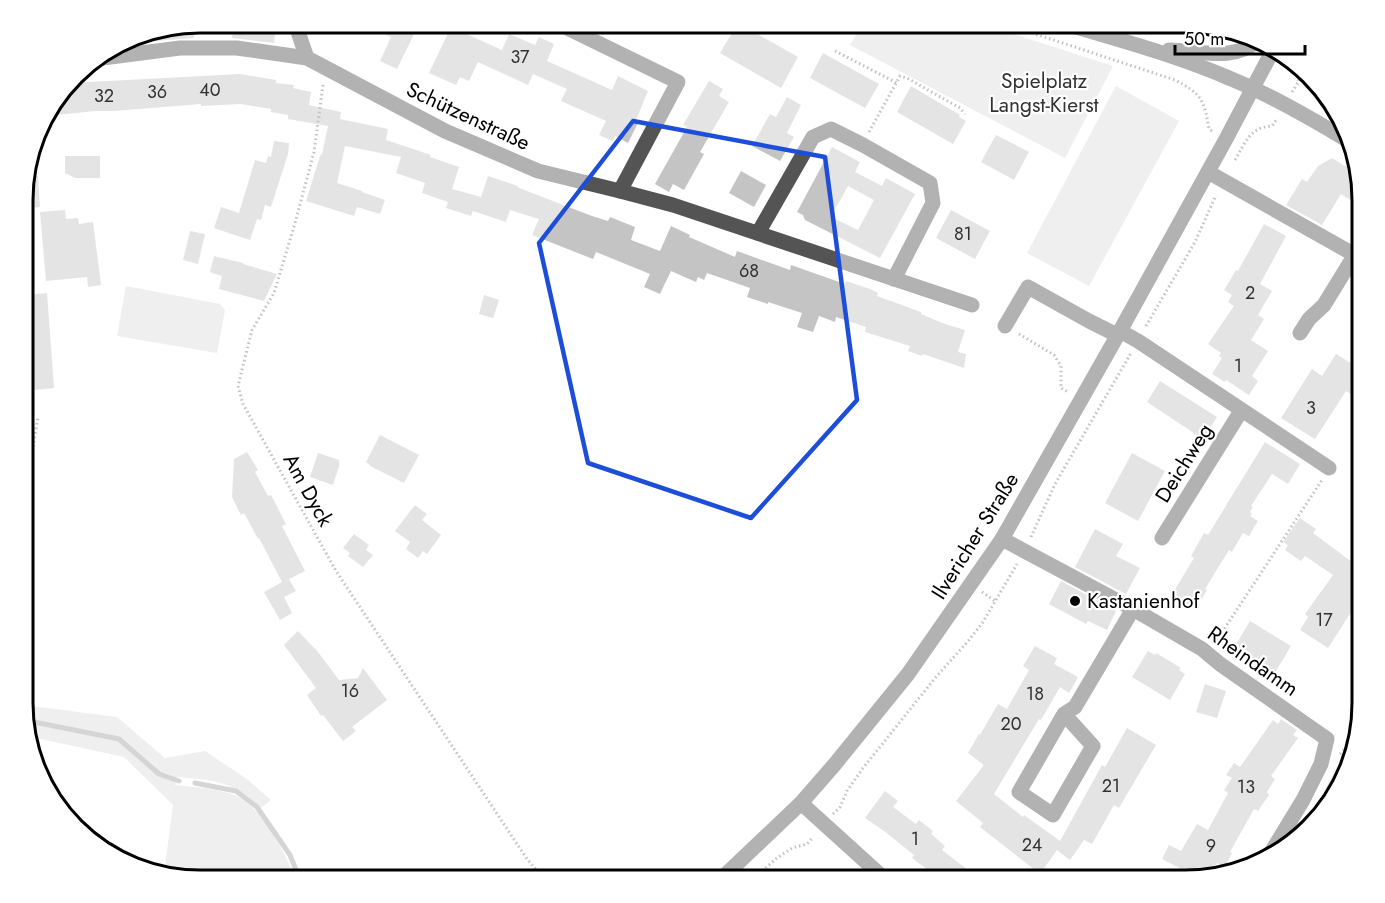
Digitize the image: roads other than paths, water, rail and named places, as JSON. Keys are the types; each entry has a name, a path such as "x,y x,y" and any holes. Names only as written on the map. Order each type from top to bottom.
{"street":[{"path":"299,33 307,58"},
{"path":"579,33 678,82 620,191"},
{"path":"1098,33 1228,77 1298,111 1338,135"},
{"path":"1151,50 1225,54 1248,46"},
{"name":"Schützenstraße","path":"115,56 180,48 237,48 307,58 445,131 538,171 673,206 972,305"},
{"name":"Ilvericher Straße","path":"731,870 801,803 908,674 1002,539 1208,172 1270,56"},
{"path":"758,233 813,137 831,129 930,183 933,203 894,279"},
{"path":"1208,172 1352,248"},
{"path":"1300,333 1309,319 1324,305 1352,264"},
{"path":"1005,326 1028,287 1118,333"},
{"name":"Deichweg","path":"1118,333 1138,341 1329,468"},
{"name":"Deichweg","path":"1162,538 1241,411"},
{"name":"Rheindamm","path":"1002,539 1133,609 1202,650 1327,739 1321,764 1303,800 1277,843"},
{"path":"1064,714 1093,747 1053,815 1019,792 1064,714 1075,707 1133,609"},
{"path":"801,803 874,870"}],"waterway":[{"path":"34,722 119,739 159,774 179,781"},
{"path":"195,783 236,791 257,807 290,855 296,870"}],"place":[{"name":"Kastanienhof","path":"1075,601"}],"park label":[{"name":"Spielplatz Langst-Kierst","path":"1044,93"}]}
